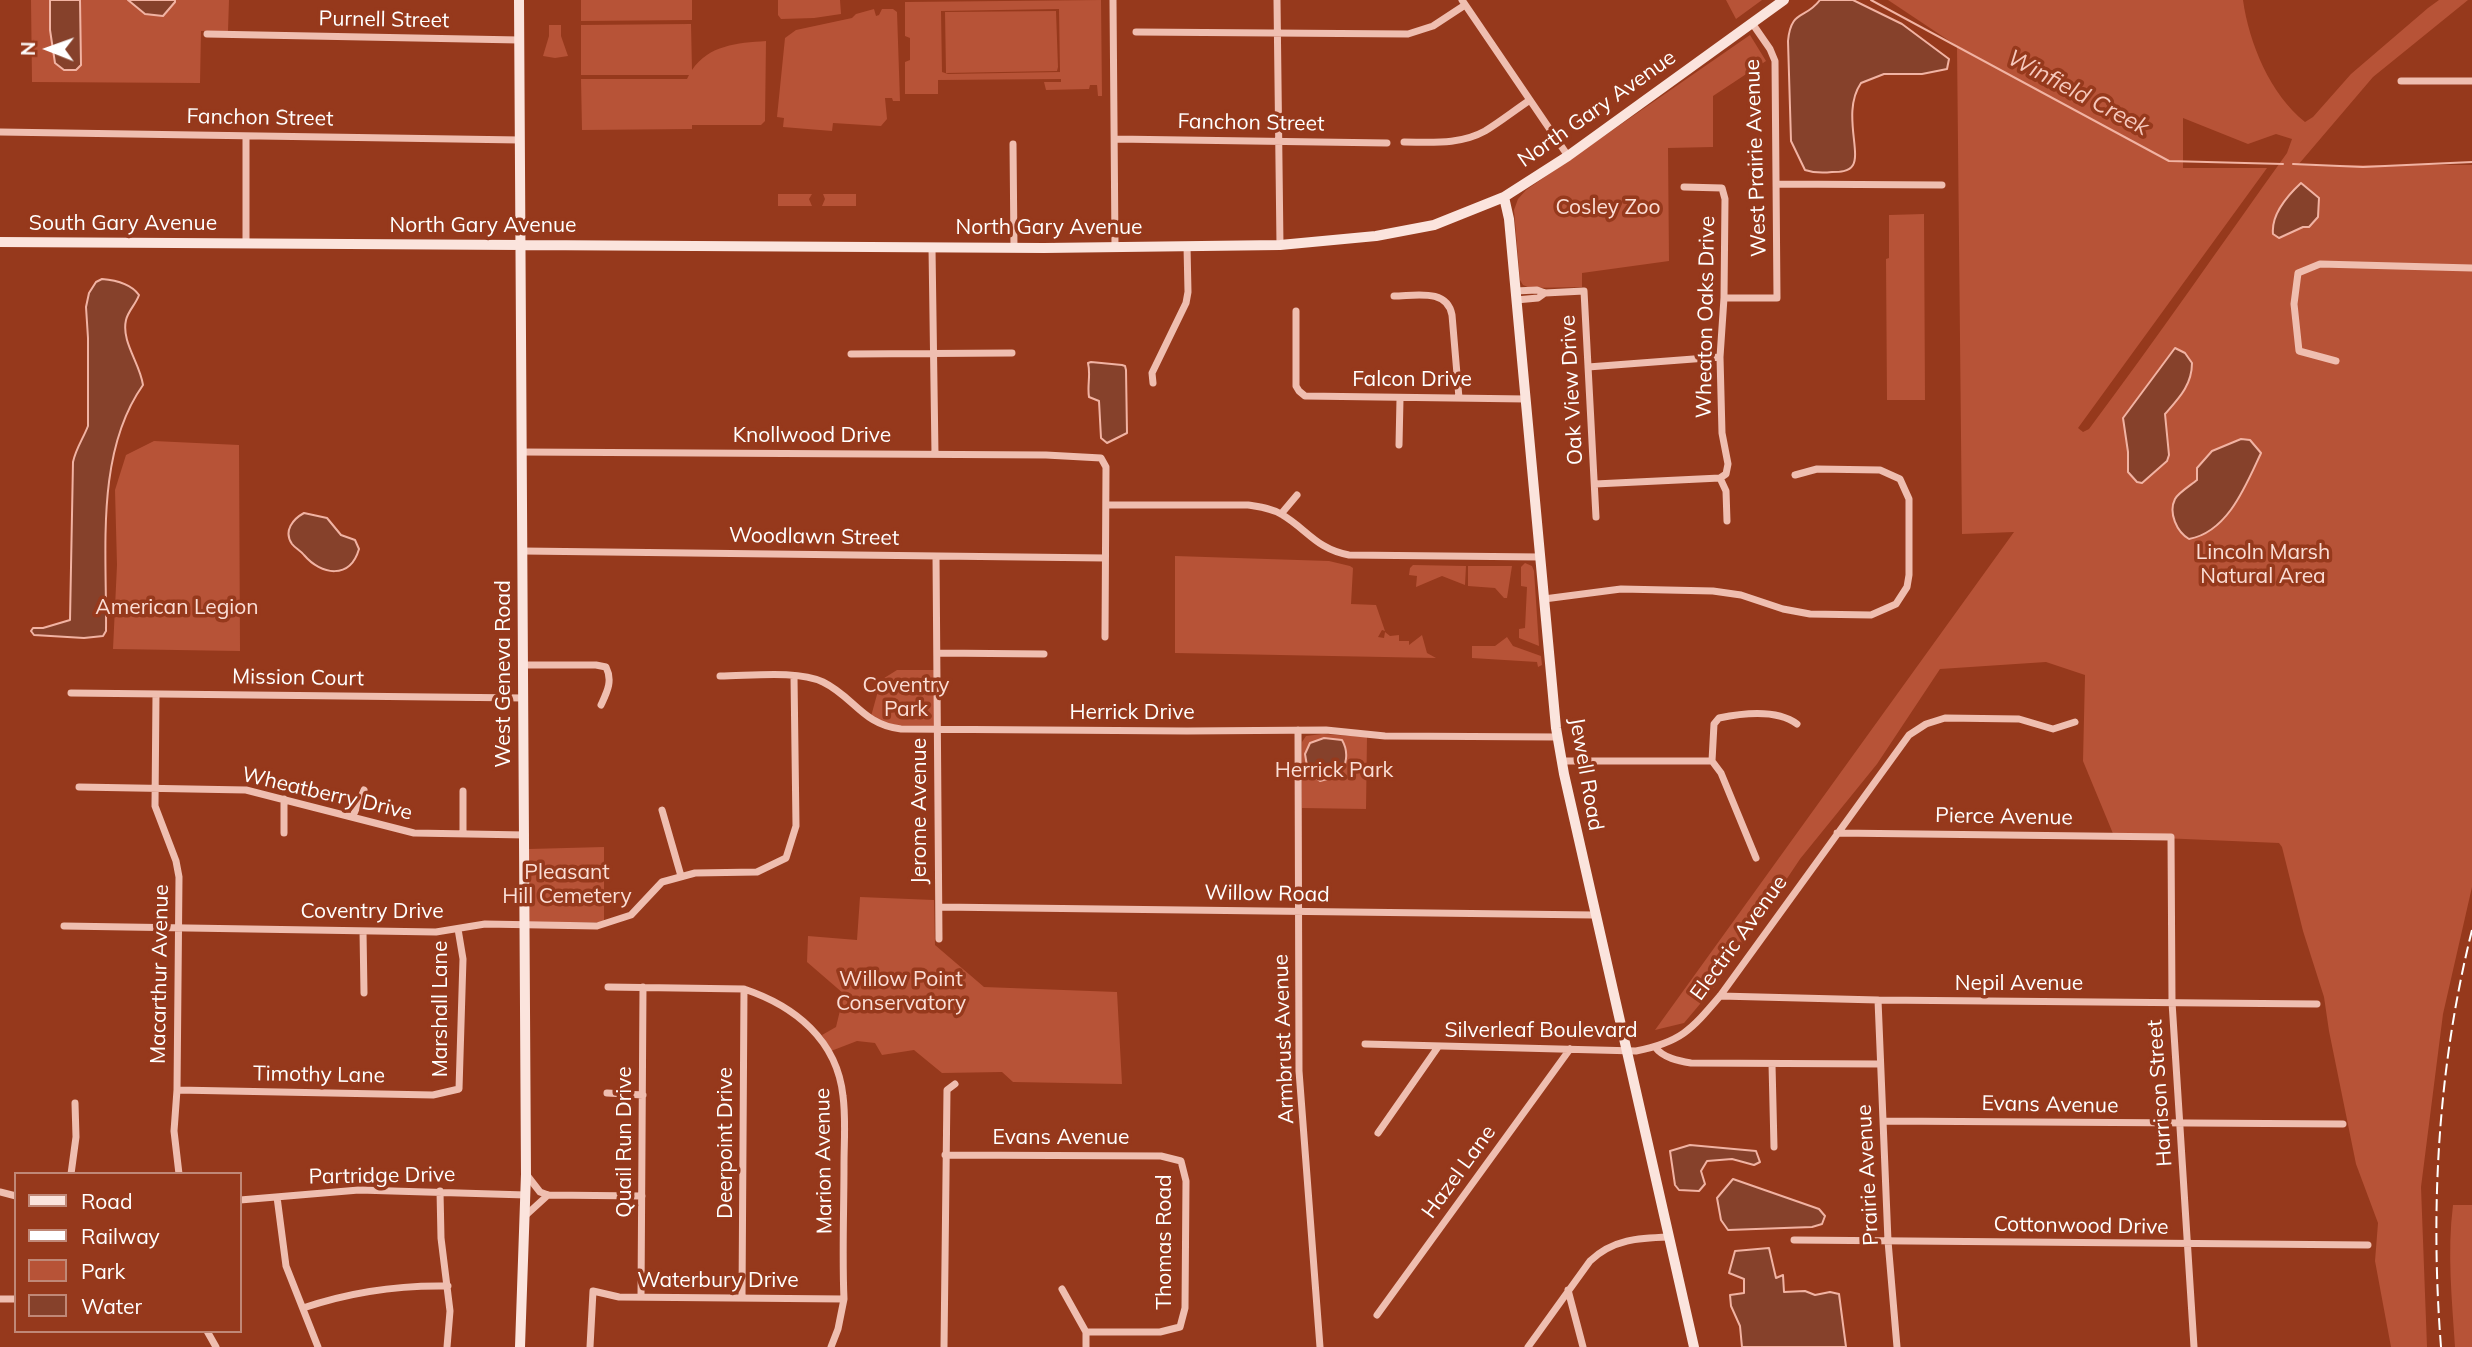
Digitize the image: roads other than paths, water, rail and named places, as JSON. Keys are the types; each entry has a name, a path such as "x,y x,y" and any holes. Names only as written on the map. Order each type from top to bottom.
{"street":[{"name":"West Geneva Road","path":"519,0 526,924 526,1195 520,1347"},
{"path":"1114,0 1115,246"},
{"path":"1277,0 1280,245"},
{"name":"North Gary Avenue","path":"246,244 932,248 1280,245 1415,230 1460,216 1504,197 1568,156 1784,0"},
{"path":"1136,32 1408,34 1426,29 1464,3 1568,156"},
{"name":"West Prairie Avenue","path":"1724,298 1777,298 1775,61 1752,23"},
{"name":"Purnell Street","path":"207,34 519,40"},
{"path":"2401,80 2472,81"},
{"path":"1404,142 1447,142 1474,136 1530,100"},
{"name":"Fanchon Street","path":"0,132 520,140"},
{"path":"246,136 246,244"},
{"name":"Fanchon Street","path":"1115,139 1387,143"},
{"path":"1013,144 1014,248"},
{"path":"1776,184 1942,185"},
{"name":"Wheaton Oaks Drive","path":"1684,187 1722,188 1724,192 1724,298 1720,357 1722,433 1728,464 1727,474 1720,478 1726,491 1727,521"},
{"name":"Jewell Road","path":"1504,197 1509,219 1558,737 1594,915 1694,1347"},
{"name":"South Gary Avenue","path":"0,242 246,244"},
{"path":"1153,383 1152,373 1187,298 1187,246"},
{"path":"932,248 935,454"},
{"path":"2336,361 2299,352 2294,304 2298,273 2320,264 2472,268"},
{"name":"Oak View Drive","path":"1516,295 1537,290 1545,293 1584,291 1596,517"},
{"path":"1394,296 1435,297 1449,304 1459,398"},
{"name":"Falcon Drive","path":"1296,311 1296,379 1299,391 1310,397 1526,399"},
{"path":"851,354 1012,353"},
{"path":"1588,367 1720,357"},
{"path":"1399,445 1400,399"},
{"name":"Knollwood Drive","path":"522,452 1092,456 1101,458 1106,467 1106,505"},
{"path":"1544,599 1621,589 1728,592 1795,612 1821,615 1871,615 1896,604 1907,587 1909,575 1909,499 1900,479 1880,470 1816,469 1796,475"},
{"path":"1595,484 1720,478"},
{"path":"1282,514 1297,495"},
{"path":"1105,637 1106,505 1248,505 1266,508 1282,514 1321,545 1349,555 1540,557"},
{"name":"Woodlawn Street","path":"523,551 1105,558"},
{"name":"Jerome Avenue","path":"936,556 939,939"},
{"path":"937,653 1044,654"},
{"path":"524,666 606,667 609,675 608,690 601,705"},
{"name":"Herrick Drive","path":"720,676 794,676 814,679 832,687 862,713 881,724 896,728 1326,730 1385,736 1558,737"},
{"name":"Coventry Drive","path":"64,926 436,932 485,924 597,926 612,922 631,915 662,882 695,873 757,872 786,858 796,826 794,676"},
{"name":"Mission Court","path":"71,693 524,698"},
{"name":"Macarthur Avenue","path":"156,694 154,788 157,816 178,867 177,1090 174,1131 179,1172"},
{"path":"1756,858 1721,773 1712,761 1714,724 1719,718 1777,715 1787,717 1797,724"},
{"name":"Electric Avenue","path":"1655,1047 1685,1034 1720,996 1909,735 1926,724 1945,718 2012,718 2053,729 2075,722"},
{"name":"Armbrust Avenue","path":"1298,730 1299,1071 1320,1347"},
{"path":"1562,761 1712,761"},
{"name":"Wheatberry Drive","path":"79,787 246,790 414,833 525,835"},
{"path":"353,816 364,790"},
{"path":"463,791 463,834"},
{"path":"284,799 284,833"},
{"path":"662,810 681,876"},
{"name":"Pierce Avenue","path":"1837,833 2171,837"},
{"name":"Harrison Street","path":"2171,837 2172,1002 2194,1347"},
{"name":"Willow Road","path":"939,907 1594,915"},
{"name":"Marshall Lane","path":"458,929 463,959 459,1089"},
{"path":"363,931 364,993"},
{"name":"Quail Run Drive","path":"641,1297 643,986"},
{"name":"Marion Avenue","path":"608,987 744,989 779,1002 810,1025 830,1054 840,1078 844,1111 844,1299 831,1347"},
{"name":"Deerpoint Drive","path":"742,1298 744,989"},
{"name":"Nepil Avenue","path":"1720,996 2317,1004"},
{"name":"Prairie Avenue","path":"1878,1000 1888,1241 1897,1347"},
{"name":"Silverleaf Boulevard","path":"1365,1044 1626,1051 1655,1047 1659,1052 1681,1061 1880,1064"},
{"path":"1378,1133 1438,1047"},
{"name":"Hazel Lane","path":"1377,1315 1570,1049"},
{"path":"1772,1064 1774,1147"},
{"path":"944,1347 947,1090 955,1084"},
{"name":"Timothy Lane","path":"177,1090 433,1095 459,1089"},
{"path":"607,1093 643,1095"},
{"path":"71,1172 76,1137 75,1103"},
{"name":"Evans Avenue","path":"1883,1121 2343,1124"},
{"name":"Evans Avenue","path":"945,1155 1161,1157 1177,1160"},
{"name":"Thomas Road","path":"1086,1332 1160,1332 1180,1327 1185,1308 1186,1181 1181,1161 1177,1160"},
{"path":"526,1174 540,1192 548,1195 642,1196"},
{"name":"Partridge Drive","path":"242,1200 359,1191 526,1195"},
{"path":"440,1191 441,1238 450,1311 447,1347"},
{"path":"525,1216 548,1195"},
{"path":"277,1197 286,1266 318,1347"},
{"path":"1528,1347 1590,1261 1612,1245 1631,1239 1669,1237"},
{"name":"Cottonwood Drive","path":"1794,1240 2368,1245"},
{"path":"303,1308 343,1296 400,1287 448,1286"},
{"path":"1062,1289 1086,1332 1086,1347"},
{"path":"1568,1290 1583,1347"},
{"name":"Waterbury Drive","path":"590,1347 593,1291 619,1297 844,1299"}],"water":[{"path":"50,0 80,0 81,65 76,70 64,70 55,63 50,30"},
{"path":"128,0 175,2 163,16 145,14"},
{"path":"1820,0 1853,0 1902,24 1949,59 1947,69 1922,74 1884,74 1861,83 1856,94 1852,118 1855,159 1851,167 1841,172 1805,170 1791,141 1790,31 1795,19"},
{"path":"2301,183 2319,198 2318,217 2309,227 2279,238 2273,234 2277,213"},
{"path":"102,279 122,283 139,295 127,317 125,328 143,385 128,412 117,441 110,472 105,536 106,631 103,636 84,638 34,635 31,631 33,628 43,628 70,620 73,462 88,426 86,307 89,293 96,282"},
{"path":"2175,348 2185,353 2192,363 2187,385 2165,414 2169,455 2167,461 2142,483 2137,482 2128,472 2123,418"},
{"path":"1088,363 1122,365 1126,370 1127,433 1107,443 1101,438 1099,401 1089,397"},
{"path":"2241,439 2250,440 2261,453 2242,492 2215,527 2203,535 2189,539 2175,522 2175,499 2197,480 2197,468 2212,451"},
{"path":"304,513 327,518 341,535 355,540 359,549 349,566 334,571 318,567 292,544 289,539 290,526"},
{"path":"1324,738 1342,740 1346,759 1338,776 1320,781 1308,772 1305,754 1310,743"},
{"path":"1690,1145 1756,1151 1760,1162 1754,1165 1732,1159 1707,1161 1701,1171 1705,1184 1699,1191 1679,1190 1675,1185 1670,1151"},
{"path":"1733,1179 1819,1209 1825,1216 1822,1224 1812,1227 1728,1230 1721,1220 1717,1198"},
{"path":"1769,1248 1776,1278 1783,1275 1784,1292 1839,1294 1846,1347 1742,1347 1740,1326 1731,1306 1730,1295 1744,1293 1744,1279 1729,1273 1735,1251"}],"waterway":[{"name":"Winfield Creek","path":"1871,0 2169,161 2283,164"},
{"name":"Winfield Creek","path":"2293,164 2363,167 2472,162"}],"railway":[{"path":"2441,1347 2436,1242 2440,1137 2451,1033 2472,930"}],"park label":[{"name":"Cosley Zoo","path":"1608,208"},
{"name":"Lincoln Marsh Natural Area","path":"2263,565"},
{"name":"American Legion","path":"177,608"},
{"name":"Coventry Park","path":"906,698"},
{"name":"Herrick Park","path":"1334,771"},
{"name":"Pleasant Hill Cemetery","path":"567,885"},
{"name":"Willow Point Conservatory","path":"901,992"}]}
